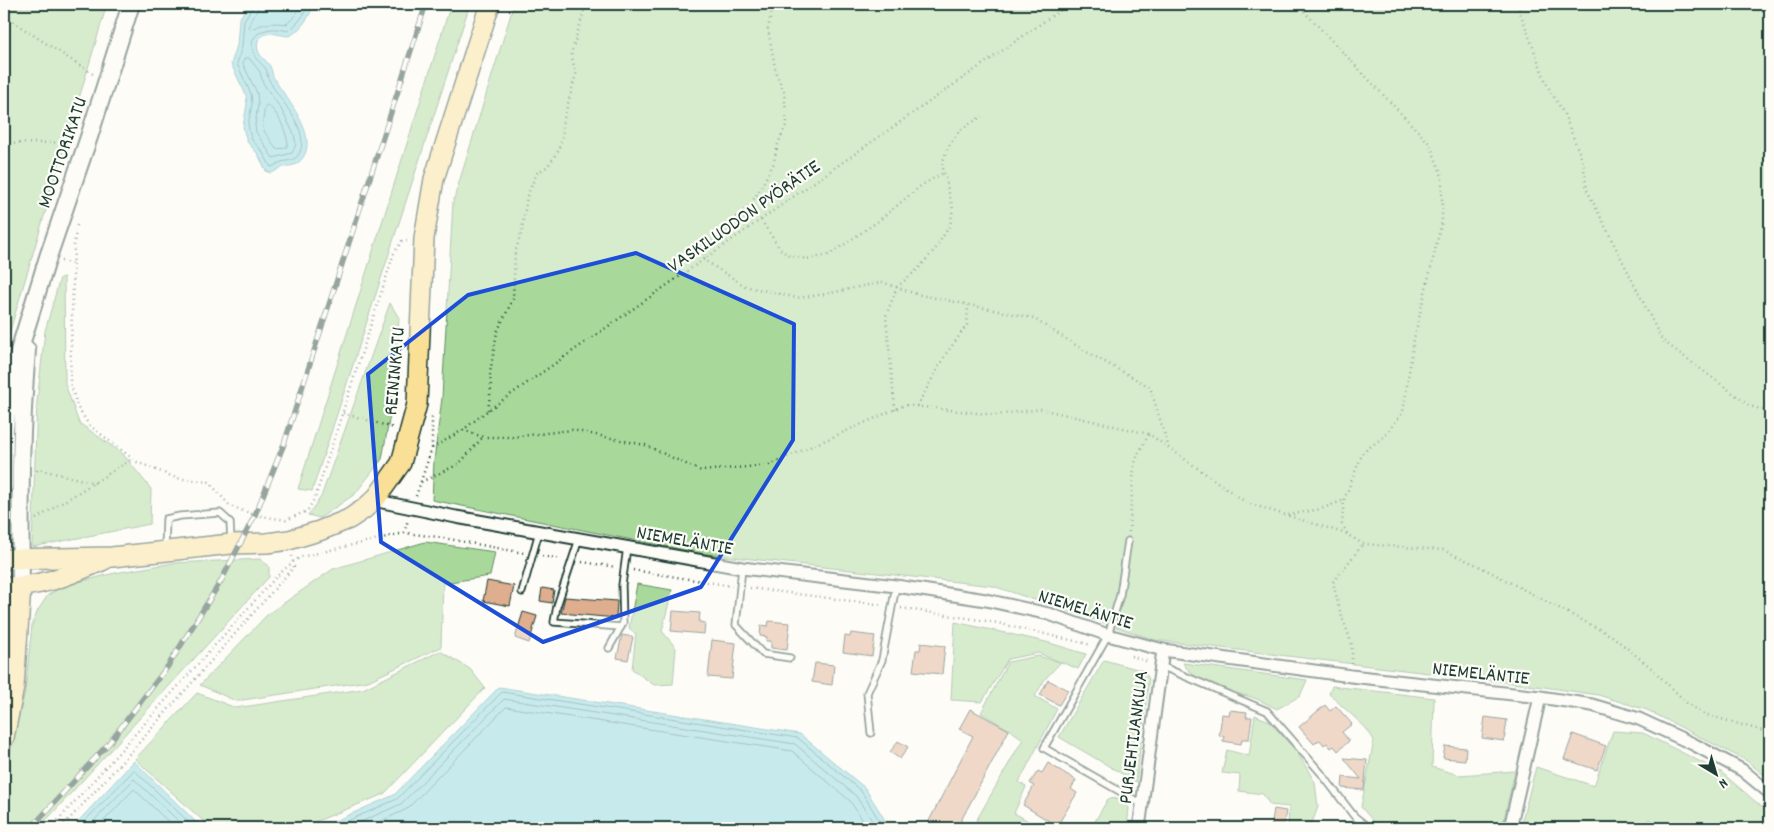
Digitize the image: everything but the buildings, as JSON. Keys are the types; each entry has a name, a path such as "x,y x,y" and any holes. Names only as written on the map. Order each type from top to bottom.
{"main road":[{"name":"MOOTTORIKATU","path":"4,488 5,429 12,374 30,313 131,4"},
{"name":"REININKATU","path":"12,558 112,557 165,550 289,540 320,532 349,519 373,500 401,462 417,404 424,238 434,179 490,4"},
{"name":"MOOTTORIKATU","path":"12,587 12,558 20,523 24,383 30,313"},
{"name":"REININKATU","path":"12,587 41,584 112,557"},
{"path":"4,738 14,687 12,587"}],"street":[{"name":"NIEMELÄNTIE","path":"373,500 412,509 742,568 896,586 986,600 1049,614 1108,635 1163,650 1352,676 1540,697 1592,706 1639,719 1694,744 1742,770 1770,793"},
{"name":"PURJEHTIJANKUJA","path":"1139,828 1163,650"},
{"path":"1510,828 1540,697"}],"lane":[{"path":"165,550 166,519 180,516 220,513 230,522 231,544"},
{"path":"522,592 539,532"},
{"path":"580,539 557,606 554,622 621,627"},
{"path":"1128,541 1120,595 1108,635 1044,748 1142,804"},
{"path":"609,648 623,623 622,585 627,548"},
{"path":"742,568 736,625 763,654 790,658"},
{"path":"872,733 867,692 882,660 896,586"},
{"path":"1160,665 1267,711 1321,773 1354,816 1368,828"}],"path":[{"path":"487,411 491,387 490,373 497,332 513,299 516,253 522,230 527,196 537,173 548,166 558,151 562,138 563,122 576,74 571,54 586,4"},
{"path":"773,4 768,29 776,73 784,92 787,123 778,144 773,165 756,196 746,209 719,232 704,251 704,260 745,286 797,298 882,282 916,294 1033,318 1085,351 1150,387 1168,446"},
{"name":"VASKILUODON PYÖRÄTIE","path":"432,448 462,430 1070,4"},
{"path":"1297,4 1430,144 1442,176 1442,221 1414,339 1403,412 1385,436 1363,452 1344,500 1342,524 1348,535"},
{"path":"1517,4 1547,85 1564,114 1583,162 1587,190 1662,340 1750,406 1770,412"},
{"path":"4,16 93,74"},
{"path":"894,410 886,316 897,287 919,268 936,248 950,226 953,209 942,165 947,149 959,131 982,116"},
{"path":"4,144 71,142"},
{"path":"761,220 780,248 788,255 806,259 829,255 877,222 922,185 943,173"},
{"path":"74,264 70,383 78,408 89,425 137,462 176,478 208,482 230,506 255,515 286,520 307,511 315,498 394,253 402,241 424,238"},
{"path":"917,406 946,354 967,325 968,305"},
{"path":"462,430 483,437 512,437 572,430 645,445 701,471 769,465 905,405 995,415 1041,410 1148,434 1168,446 1247,503 1348,535 1363,544 1443,550 1477,565 1612,636 1649,666 1687,703 1704,714 1770,733"},
{"path":"404,533 432,448 432,410"},
{"path":"343,413 409,432"},
{"path":"1128,541 1134,466 1148,434"},
{"path":"421,482 459,464 483,437"},
{"path":"20,523 27,524 132,459"},
{"path":"36,478 38,469 94,483"},
{"path":"1287,515 1321,509 1344,500"},
{"path":"61,828 122,762 294,567 286,520"},
{"path":"50,828 270,584 293,562 301,557 404,533 740,587 892,606 993,622 1101,647"},
{"path":"1352,676 1352,645 1339,608 1333,582 1363,544"},
{"path":"1126,655 1160,665"}],"highlighted area":[{"path":"636,253 794,324 793,440 701,587 543,642 381,542 368,374 468,295"}],"green space":[{"path":"4,4 107,4 7,341 4,345"},
{"path":"451,4 470,4 312,491 298,489"},
{"path":"514,4 1759,4 1770,21 1770,780 1747,761 1647,710 1598,695 1155,640 993,586 698,553 432,500 434,461 442,398 453,202"},
{"path":"64,277 65,384 79,423 122,453 151,489 150,524 32,547 37,402 45,331 60,278"},
{"path":"390,303 399,318 392,404 382,459 355,494 320,518 308,515 321,497"},
{"path":"425,542 495,552 490,576 443,583 441,647 368,681 236,701 200,685 268,614 333,569"},
{"path":"260,559 269,566 269,577 39,828 4,828 4,773 25,692 32,625 38,610 48,595 66,585 115,573 173,563"},
{"path":"637,584 672,590 662,631 676,648 673,684 654,685 632,669 636,634 629,628"},
{"path":"955,622 1046,642 1086,654 1078,669 1061,662 1045,679 1035,696 1057,709 1019,782 1026,787 1014,813 1041,828 972,828 1023,739 981,713 1008,662 1038,656 1060,662 1038,653 1008,659 982,702 951,700"},
{"path":"440,651 470,669 485,688 384,794 300,828 211,828 135,759 197,693 236,708 363,689"},
{"path":"1104,660 1144,671 1149,679 1136,782 1059,737"},
{"path":"1183,663 1307,680 1300,696 1277,709 1249,696 1207,684 1190,672"},
{"path":"1332,686 1434,698 1432,767 1459,775 1515,771 1502,828 1379,828 1361,807 1374,740 1366,728 1329,694"},
{"path":"1255,715 1269,721 1297,752 1315,782 1318,807 1310,828 1288,828 1289,807 1270,805 1263,794 1239,791 1240,775 1222,773 1227,750 1249,756"},
{"path":"1613,731 1643,733 1721,772 1770,814 1770,828 1676,828 1648,819 1643,828 1520,828 1536,767 1594,786"},
{"path":"1121,798 1129,808 1127,828 1091,828 1108,799"}],"water":[{"path":"249,4 313,5 310,14 298,30 290,36 269,33 258,40 257,45 260,55 270,66 274,78 300,120 307,143 305,153 299,162 271,173 266,171 258,154 248,143 245,135 243,126 247,104 246,95 231,64 237,45 239,19"},
{"path":"499,687 800,734 865,788 890,828 319,828 394,795"},
{"path":"134,761 202,828 72,828"}],"railway":[{"path":"31,828 109,743 168,666 221,581 255,515 284,444 426,4"}]}
